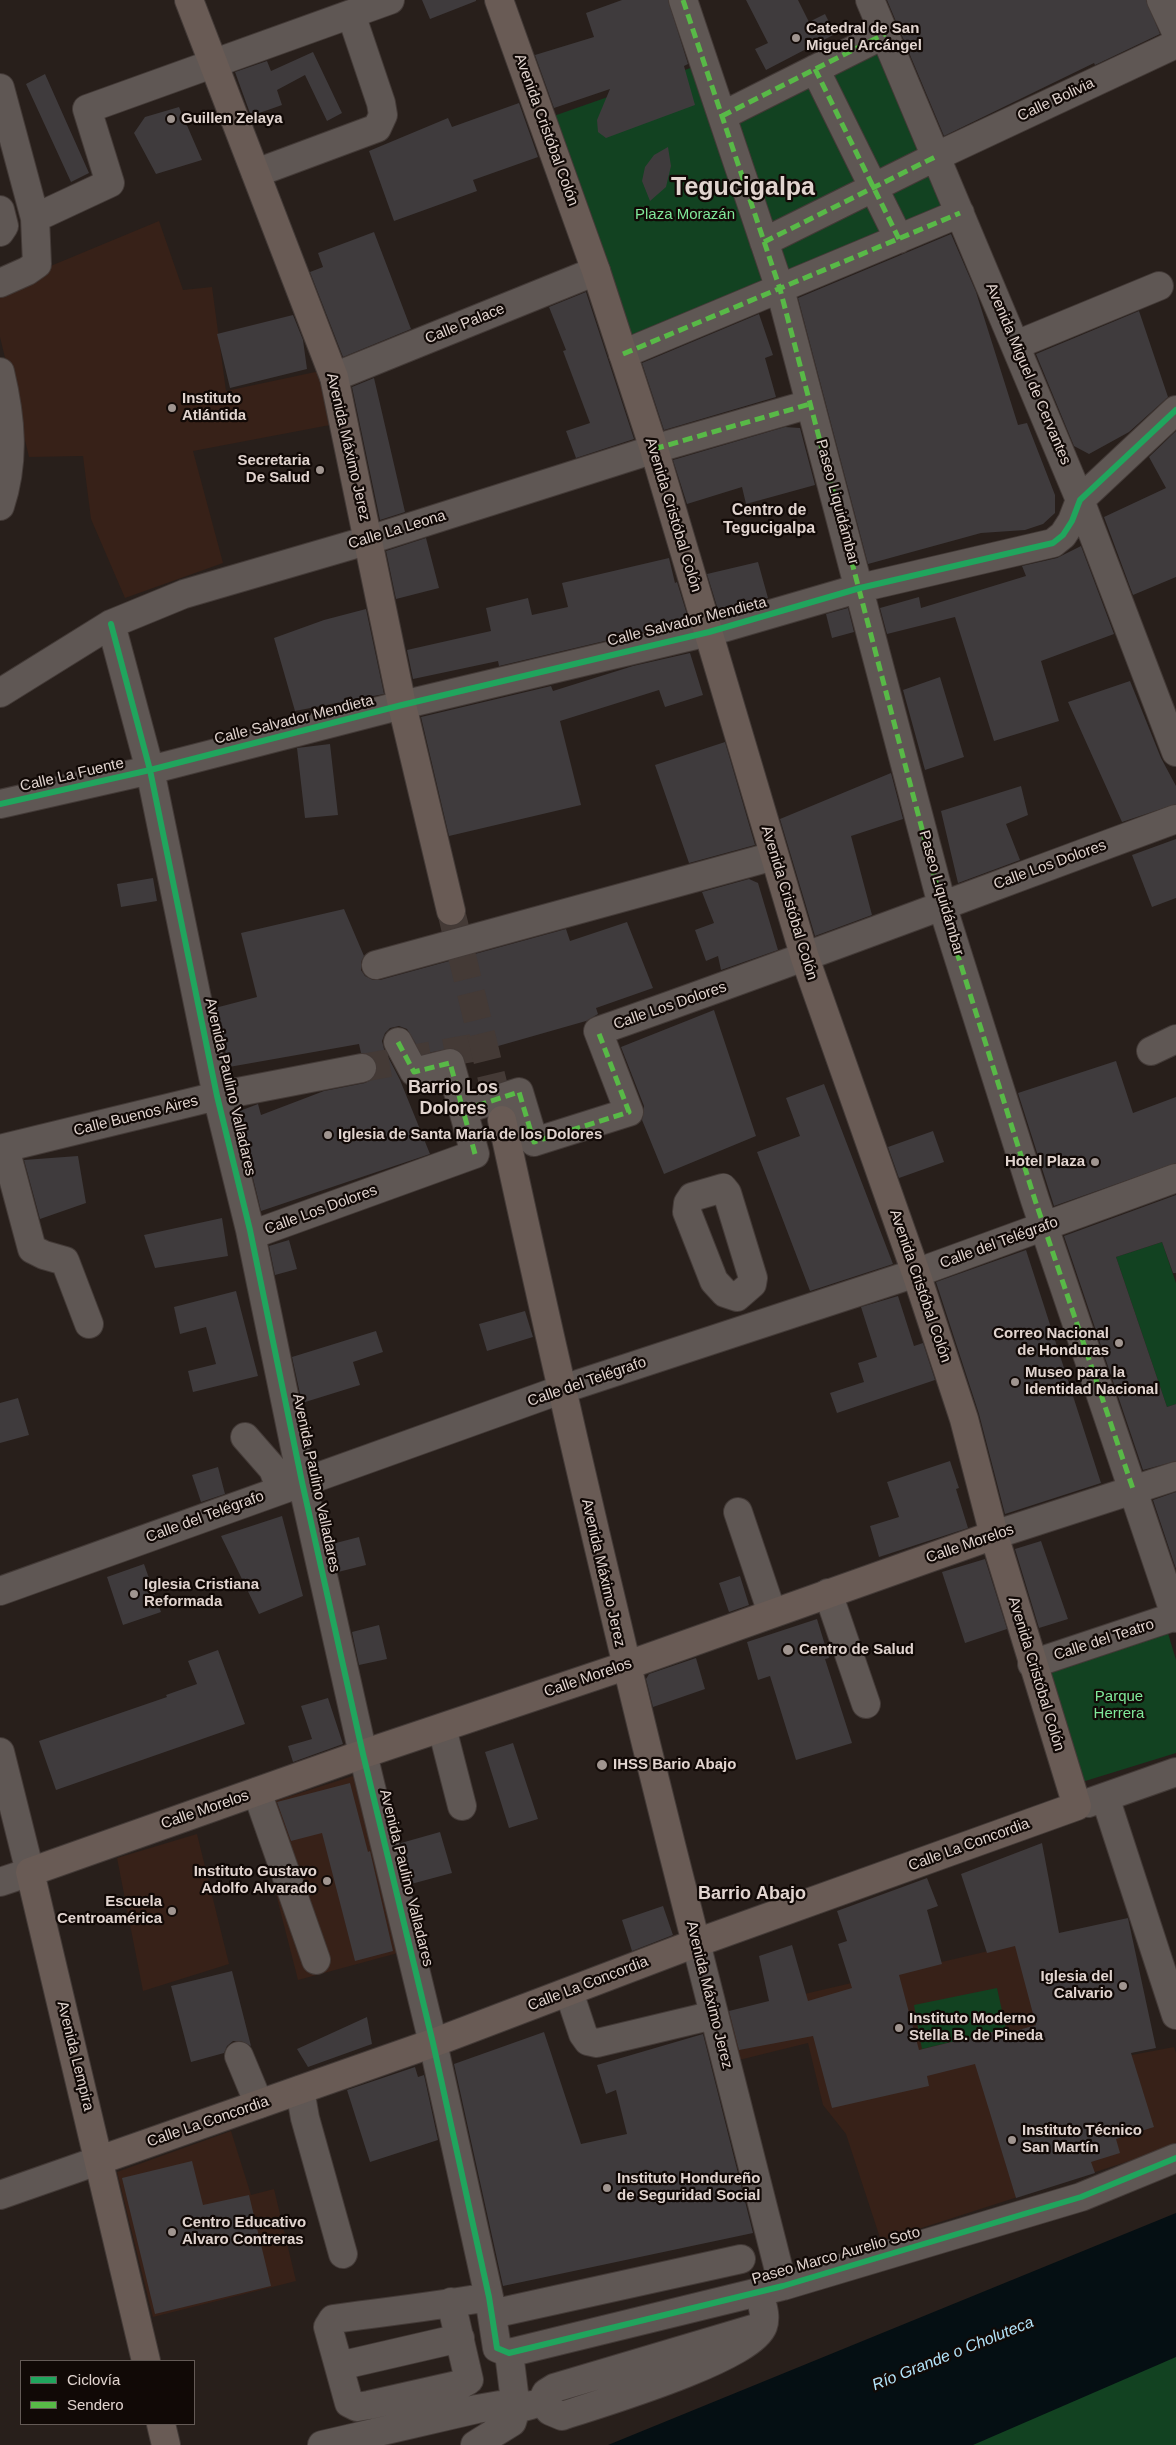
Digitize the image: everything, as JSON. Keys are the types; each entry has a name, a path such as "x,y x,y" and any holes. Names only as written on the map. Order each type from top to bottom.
{"main road":[{"name":"Avenida Máximo Jerez","path":"189,0 334,377 402,705 451,911"},
{"name":"Avenida Cristóbal Colón","path":"499,0 596,271 654,449 805,958 916,1273 964,1419 994,1535 1077,1806"},
{"name":"Avenida Máximo Jerez","path":"502,1120 560,1390 625,1666 696,1943"},
{"name":"Calle Morelos","path":"30,1872 363,1754 625,1666 994,1535"},
{"name":"Calle La Concordia","path":"100,2160 433,2044 696,1943 1077,1806"},
{"name":"Avenida Lempira","path":"30,1872 100,2160 146,2360"}],"street":[{"path":"35,218 110,183 87,109 390,0"},
{"name":"Paseo Liquidámbar","path":"683,0 780,289 942,905 1044,1226 1176,1617"},
{"name":"Avenida Miguel de Cervantes","path":"870,0 1080,500 1176,752"},
{"path":"1161,0 1176,32"},
{"path":"256,174 377,128 383,115 381,103 352,14"},
{"path":"722,116 885,34"},
{"name":"Calle Bolivia","path":"764,242 937,156 1176,44"},
{"path":"815,69 899,239"},
{"path":"0,88 35,218 37,264 27,271 0,283"},
{"path":"0,210 4,226 0,232"},
{"path":"623,354 960,213"},
{"name":"Calle Palace","path":"334,377 596,271"},
{"path":"1016,345 1159,286"},
{"path":"0,372 8,406 11,452 5,490 0,506"},
{"name":"Calle La Leona","path":"0,693 111,624 184,594 368,540 654,449 810,404"},
{"name":"Calle Salvador Mendieta","path":"150,770 402,705 709,632 860,588 1053,543 1063,535 1072,521 1080,500 1176,410"},
{"name":"Avenida Paulino Valladares","path":"111,624 150,770 217,1096 251,1236 291,1486 363,1754 433,2044 491,2306 516,2409"},
{"name":"Calle La Fuente","path":"0,804 150,770"},
{"name":"Calle Los Dolores","path":"251,1236 475,1154 463,1110 519,1092 534,1142 629,1112 598,1031 805,958 942,905 1176,820"},
{"path":"376,965 774,856"},
{"path":"1151,1051 1176,1040"},
{"path":"398,1042 414,1072 450,1063 463,1110"},
{"name":"Calle Buenos Aires","path":"3,1148 217,1096 362,1068"},
{"path":"3,1148 32,1249 65,1261 89,1324"},
{"name":"Calle del Telégrafo","path":"0,1592 560,1390 916,1273 1176,1178"},
{"path":"737,1297 745,1328"},
{"path":"245,1437 291,1486"},
{"name":"Calle Morelos","path":"994,1535 1176,1476"},
{"path":"738,1512 772,1613"},
{"path":"828,1593 866,1704"},
{"name":"Calle del Teatro","path":"1032,1664 1176,1617"},
{"path":"442,1728 462,1806"},
{"name":"Avenida Lempira","path":"0,1752 30,1872"},
{"name":"Calle La Concordia","path":"1077,1806 1176,1772"},
{"path":"257,1792 316,1960"},
{"path":"1105,1797 1176,2015"},
{"name":"Calle Morelos","path":"0,1882 30,1872"},
{"name":"Avenida Máximo Jerez","path":"516,2409 542,2402 550,2411 562,2416 678,2378 754,2339 763,2326 764,2311 771,2289 714,2015 696,1943"},
{"path":"569,1992 583,2034 588,2041 596,2043 714,2015"},
{"path":"239,2056 259,2104"},
{"path":"300,2090 305,2118 342,2254"},
{"name":"Paseo Marco Aurelio Soto","path":"503,2350 771,2289 1081,2197 1176,2158"},
{"name":"Calle La Concordia","path":"0,2195 100,2160"},
{"path":"451,2302 469,2373 469,2380 462,2384 356,2407 350,2403 328,2326 333,2319 451,2302 491,2306 741,2259"},
{"path":"339,2366 460,2338"},
{"path":"322,2445 477,2409 500,2405 516,2409 512,2422 475,2445"}],"shaded area":[{"name":"Instituto Atlántida","path":"159,221 183,290 212,287 226,391 320,371 330,425 193,451 223,563 125,598 91,519 83,456 29,457 0,337 0,287"},
{"name":"Instituto Gustavo Adolfo Alvarado","path":"356,1775 398,1953 298,1980 254,1808"},
{"name":"Escuela Centroamérica","path":"197,1834 229,1964 143,1991 117,1858"},
{"path":"1053,1936 1111,2059 1174,2047 1176,2053 1176,2146 881,2241 846,2134 823,2105 808,2043 735,2061 723,2013"},
{"name":"Centro Educativo Alvaro Contreras","path":"231,2131 251,2195 274,2189 296,2281 153,2317 117,2172"}],"green space":[{"name":"Plaza Morazán","path":"880,44 951,208 626,344 548,118 699,65 720,123"},
{"path":"1162,1242 1176,1283 1176,1404 1167,1407 1116,1257"},
{"name":"Parque Herrera","path":"1167,1630 1176,1660 1176,1753 1082,1782 1046,1668"},
{"path":"997,1988 1006,2029 922,2049 914,2005"},
{"path":"1176,2271 1176,2445 804,2445"}],"water":[{"name":"Río Grande o Choluteca","path":"1176,2213 1176,2357 973,2445 608,2445"}],"building":[{"path":"422,0 476,0 476,1 430,19"},
{"path":"622,0 668,0 688,64 684,66 695,105 606,138 598,132 597,120 610,89 554,108 535,55 594,37 586,13"},
{"name":"Catedral de San Miguel Arcángel","path":"746,0 798,0 809,22 825,14 835,34 766,70 755,49 768,43"},
{"path":"887,0 1146,0 1160,34 1095,65 1094,63 944,136"},
{"path":"313,52 342,113 327,121 305,75 277,90 282,105 251,116 235,72 267,61 271,71"},
{"path":"45,74 89,173 71,182 26,84"},
{"path":"519,103 538,157 473,180 477,191 394,221 369,151 448,118 452,127"},
{"path":"179,107 202,160 156,174 134,133 145,117"},
{"path":"668,147 671,166 666,187 650,201 642,181 645,167 654,155"},
{"path":"374,232 411,329 343,357 310,272 323,267 318,253"},
{"path":"951,234 976,292 1018,425 1027,423 1055,495 1055,513 1043,524 1025,530 981,533 868,564 798,298"},
{"path":"586,292 634,439 576,458 566,431 590,423 563,351 566,350 549,307"},
{"path":"1139,311 1168,397 1129,432 1089,454 1074,446 1036,354"},
{"path":"759,314 773,355 765,358 776,397 664,430 642,363"},
{"path":"293,315 303,340 307,369 230,388 217,334"},
{"path":"374,378 405,512 380,520 352,387"},
{"path":"785,427 800,428 815,485 746,504 742,487 687,504 673,460"},
{"path":"1176,431 1176,577 1133,595 1104,517 1166,488 1149,457"},
{"path":"426,538 439,588 396,599 386,551"},
{"path":"1081,546 1114,634 1041,661 1059,721 994,741 955,617 887,634 880,608 919,597 921,608 1026,576 1022,566 1057,558"},
{"path":"669,558 675,583 677,582 689,621 499,666 498,661 413,679 407,650 491,631 486,608 528,598 532,615 568,607 562,583"},
{"path":"758,562 768,598 719,613 707,574"},
{"path":"848,608 854,632 832,638 826,614"},
{"path":"366,609 384,694 295,711 274,638 324,620"},
{"path":"690,653 703,695 665,707 659,690 560,721 581,805 449,836 421,717 551,686 553,691 633,666"},
{"path":"940,677 964,757 925,770 903,690"},
{"path":"1130,681 1161,758 1176,786 1176,804 1122,822 1068,702"},
{"path":"725,742 755,845 689,863 655,765"},
{"path":"330,744 338,815 305,818 297,748"},
{"path":"891,773 903,819 851,836 872,915 815,936 780,819"},
{"path":"1021,786 1028,815 1006,824 1020,860 958,883 941,811"},
{"path":"1176,839 1176,898 1152,907 1132,855"},
{"path":"153,878 157,901 121,907 117,884"},
{"path":"749,879 758,883 778,950 721,970 718,956 706,961 695,930 714,923 702,892"},
{"path":"344,909 364,956 361,962 361,970 365,976 373,980 380,980 566,929 570,941 627,922 653,988 596,1008 598,1014 586,1021 463,1056 454,1048 422,1054 407,1029 399,1026 390,1028 385,1033 382,1041 384,1049 400,1080 430,1154 261,1211 237,1112 258,1104 261,1115 324,1091 365,1083 373,1079 377,1074 377,1065 373,1057 361,1053 359,1044 229,1067 215,1008 257,997 241,933"},
{"path":"714,1010 756,1136 664,1174 642,1120 644,1106 621,1047"},
{"path":"1116,1061 1133,1113 1176,1097 1176,1163 1054,1206 1018,1093"},
{"path":"824,1084 893,1264 810,1291 757,1152 800,1136 786,1098"},
{"path":"933,1131 944,1162 899,1178 888,1147"},
{"path":"78,1156 86,1203 40,1219 24,1160"},
{"name":"Correo Nacional de Honduras","path":"1176,1195 1176,1273 1173,1273 1162,1242 1116,1257 1167,1407 1176,1404 1176,1461 1143,1470 1064,1236"},
{"path":"222,1218 228,1256 155,1268 144,1235"},
{"path":"289,1240 297,1269 275,1275 269,1246"},
{"name":"Museo para la Identidad Nacional","path":"1026,1250 1101,1483 1005,1514 979,1414 936,1282"},
{"path":"236,1291 258,1376 193,1392 188,1371 216,1364 206,1327 180,1334 174,1307"},
{"path":"898,1296 914,1346 923,1343 935,1380 837,1413 830,1393 864,1382 858,1363 877,1357 861,1307"},
{"path":"525,1311 533,1337 487,1351 479,1324"},
{"path":"376,1331 383,1352 353,1362 360,1385 302,1403 292,1357"},
{"path":"18,1398 29,1435 0,1443 0,1403"},
{"path":"950,1461 959,1488 956,1489 968,1528 879,1557 870,1526 899,1517 887,1482"},
{"path":"218,1467 225,1494 201,1502 192,1475"},
{"path":"1176,1492 1176,1569 1153,1500"},
{"path":"282,1516 303,1596 259,1614 221,1536"},
{"path":"359,1537 366,1565 338,1572 332,1544"},
{"path":"1041,1541 1068,1619 1039,1628 1015,1549"},
{"path":"985,1559 1007,1629 965,1643 942,1572"},
{"name":"Iglesia Cristiana Reformada","path":"144,1564 161,1612 123,1625 107,1577"},
{"path":"740,1576 749,1605 729,1612 719,1583"},
{"path":"817,1619 829,1658 825,1659 852,1743 796,1760 770,1676 758,1680 747,1642"},
{"path":"379,1625 387,1659 359,1665 352,1632"},
{"path":"218,1650 245,1724 56,1790 39,1741 167,1697 166,1695 197,1684 188,1661"},
{"path":"696,1658 705,1689 653,1707 646,1679 649,1674"},
{"path":"328,1698 343,1744 293,1762 288,1746 312,1739 301,1706"},
{"path":"513,1743 538,1819 509,1828 485,1752"},
{"path":"350,1783 368,1852 370,1851 393,1951 355,1961 322,1833 291,1841 277,1802"},
{"path":"440,1832 452,1873 411,1884 401,1843"},
{"path":"1042,1843 1059,1933 1128,1918 1156,2048 1131,2053 1154,2127 1116,2139 1120,2153 1091,2162 1095,2173 1016,2198 975,2064 927,2076 929,2086 832,2108 813,2036 739,2050 729,2011 769,2001 759,1956 792,1945 808,2001 852,1988 838,1944 847,1941 837,1911 927,1878 938,1906 927,1910 942,1964 899,1975 919,2050 996,2031 998,2036 1036,2025 1015,1946 987,1953 961,1874"},
{"path":"663,1906 673,1935 632,1951 622,1920"},
{"path":"232,1971 251,2046 241,2041 233,2041 227,2046 224,2053 191,2062 171,1986"},
{"path":"367,2017 372,2044 308,2067 297,2049"},
{"name":"Instituto Hondureño de Seguridad Social","path":"544,2032 581,2144 627,2134 616,2090 606,2094 597,2065 703,2034 753,2233 503,2286 454,2064"},
{"path":"415,2067 418,2077 424,2075 438,2140 370,2162 347,2090"},
{"name":"Centro Educativo Alvaro Contreras","path":"192,2161 203,2205 249,2195 271,2286 155,2314 122,2178"}],"tunnel":[{"path":"451,911 502,1120"},
{"path":"362,1068 483,1046"}],"marked path":[{"path":"683,0 780,289 942,905 1035,1200 1133,1489"},
{"path":"722,116 885,34"},
{"path":"815,69 899,239"},
{"path":"764,242 937,156"},
{"path":"623,354 960,213"},
{"path":"654,449 810,404"},
{"path":"475,1154 463,1110 519,1092 534,1142 629,1112 598,1031"},
{"path":"398,1042 414,1072 450,1063 463,1110"}],"cycle path":[{"path":"0,804 150,770 402,705 709,632 860,588 1053,543 1063,535 1072,521 1080,500 1176,410"},
{"path":"111,624 150,770 217,1096 250,1230 302,1482 363,1754 433,2043 489,2297 497,2348 509,2353 783,2286 1081,2197 1176,2158"}],"place":[{"name":"Catedral de San Miguel Arcángel","path":"796,38"},
{"name":"Guillen Zelaya","path":"171,119"},
{"name":"Instituto Atlántida","path":"172,408"},
{"name":"Secretaria De Salud","path":"320,470"},
{"name":"Iglesia de Santa María de los Dolores","path":"328,1135"},
{"name":"Hotel Plaza","path":"1095,1162"},
{"name":"Correo Nacional de Honduras","path":"1119,1343"},
{"name":"Museo para la Identidad Nacional","path":"1015,1382"},
{"name":"Iglesia Cristiana Reformada","path":"134,1594"},
{"name":"Centro de Salud","path":"788,1650"},
{"name":"IHSS Bario Abajo","path":"602,1765"},
{"name":"Instituto Gustavo Adolfo Alvarado","path":"327,1881"},
{"name":"Escuela Centroamérica","path":"172,1911"},
{"name":"Iglesia del Calvario","path":"1123,1986"},
{"name":"Instituto Moderno Stella B. de Pineda","path":"899,2028"},
{"name":"Instituto Técnico San Martín","path":"1012,2140"},
{"name":"Instituto Hondureño de Seguridad Social","path":"607,2188"},
{"name":"Centro Educativo Alvaro Contreras","path":"172,2232"}],"district":[{"name":"Tegucigalpa","path":"743,188"},
{"name":"Centro de Tegucigalpa","path":"769,520"},
{"name":"Barrio Los Dolores","path":"453,1098"},
{"name":"Barrio Abajo","path":"752,1894"}]}
